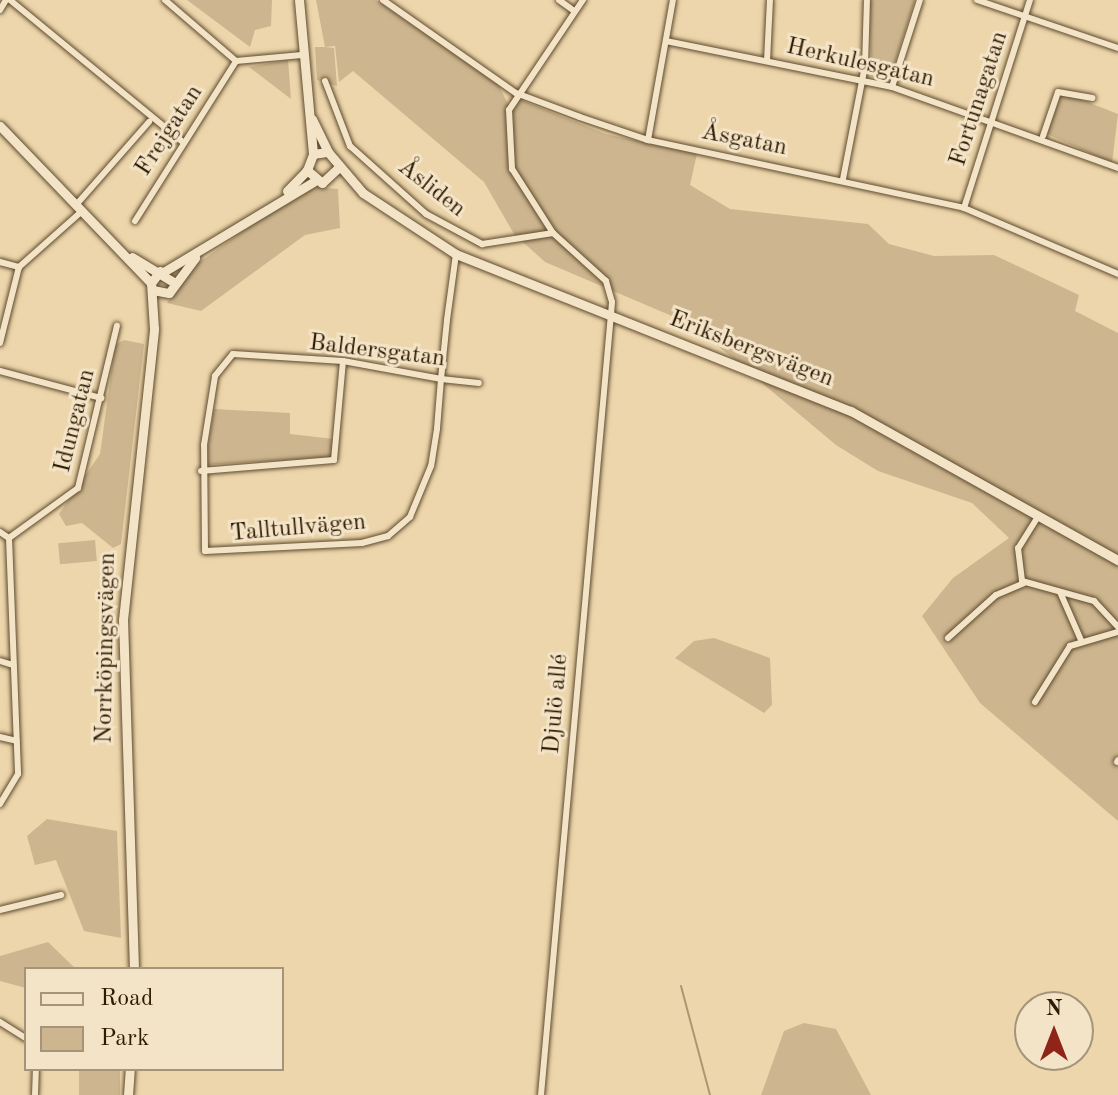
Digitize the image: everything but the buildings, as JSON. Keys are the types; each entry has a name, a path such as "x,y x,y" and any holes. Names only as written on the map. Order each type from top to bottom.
{"main road":[{"path":"152,287 162,271 200,253 283,195 307,170 313,154 299,0"},
{"path":"283,195 315,181 330,181 339,167 310,116"},
{"path":"0,126 124,252 152,287 166,294 200,253"},
{"path":"313,154 328,152"},
{"name":"Eriksbergsvägen","path":"339,167 363,193"},
{"path":"307,170 315,181"},
{"name":"Eriksbergsvägen","path":"330,181 363,193 456,254 851,411 1040,513 1118,560"},
{"path":"124,252 162,271 175,283"},
{"name":"Norrköpingsvägen","path":"134,967 123,620 154,329 152,287"},
{"name":"Norrköpingsvägen","path":"154,329 166,294"},
{"path":"128,1095 130,1071"}],"street":[{"path":"0,10 8,0 146,106 149,122 184,143"},
{"path":"165,0 236,61 302,55"},
{"name":"Åsgatan","path":"383,0 516,93 648,140 843,179 964,208 1118,274"},
{"path":"559,0 574,11"},
{"path":"583,0 516,93 509,161 553,233 606,281 610,316"},
{"path":"648,140 673,0"},
{"path":"767,61 770,0"},
{"path":"843,179 862,80 867,0"},
{"path":"892,87 920,0"},
{"path":"977,0 1118,48"},
{"name":"Fortunagatan","path":"964,208 1030,0"},
{"name":"Herkulesgatan","path":"666,41 892,87 993,118 1118,168"},
{"name":"Frejgatan","path":"135,221 236,61"},
{"name":"Åsliden","path":"325,81 350,146 426,214 482,244 553,233"},
{"path":"1043,136 1058,92 1092,98"},
{"path":"0,343 19,267 79,208 149,122"},
{"name":"Talltullvägen","path":"271,360 240,353 219,367 201,471 205,551 378,541 404,523 426,486 456,254"},
{"path":"0,262 19,267"},
{"name":"Djulö allé","path":"541,1095 610,316"},
{"name":"Idungatan","path":"9,538 78,488 117,326"},
{"name":"Baldersgatan","path":"271,360 343,361 479,383"},
{"path":"201,471 334,460 343,361"},
{"path":"0,371 101,398"},
{"path":"1024,583 1018,548 1040,513"},
{"path":"0,532 9,538 17,741 16,785 0,804"},
{"path":"948,638 996,595 1024,583 1094,601 1118,629 1081,640 1035,702"},
{"path":"0,588 11,590"},
{"path":"1060,592 1081,640"},
{"path":"0,661 13,665"},
{"path":"0,737 17,741"},
{"path":"0,910 61,895"},
{"path":"0,1022 24,1037"},
{"path":"35,1095 36,1071"}],"green space":[{"path":"187,0 272,0 271,26 255,30 250,47"},
{"path":"316,0 376,0 498,84 511,110 518,99 606,134 697,154 690,185 730,209 868,224 889,244 934,256 994,255 1079,295 1075,311 1118,333 1118,821 980,703 922,616 953,578 1009,538 972,503 878,471 836,445 693,325 545,262 514,234 484,182 353,71 339,82 335,46 325,47"},
{"path":"870,0 915,0 889,81 871,76"},
{"path":"315,47 334,48 337,86 317,80"},
{"path":"288,60 291,99 249,67"},
{"path":"1062,92 1118,114 1112,163 1047,134"},
{"path":"315,187 338,189 340,228 305,235 201,311 167,303 190,269 296,193"},
{"path":"124,340 144,344 121,544 113,548 82,523 66,526 59,514 100,454 115,345"},
{"path":"214,409 290,413 290,434 334,439 331,457 205,465"},
{"path":"95,540 97,561 60,564 58,543"},
{"path":"714,638 770,658 772,705 764,713 675,658 694,641"},
{"path":"47,819 117,831 121,938 84,931 56,860 35,865 27,836"},
{"path":"48,942 74,967 24,967 24,987 0,981 0,956"},
{"path":"804,1023 836,1029 871,1095 761,1095 784,1031"},
{"path":"79,1071 120,1071 120,1095 79,1095"}],"waterway":[{"path":"681,986 710,1095"}]}
